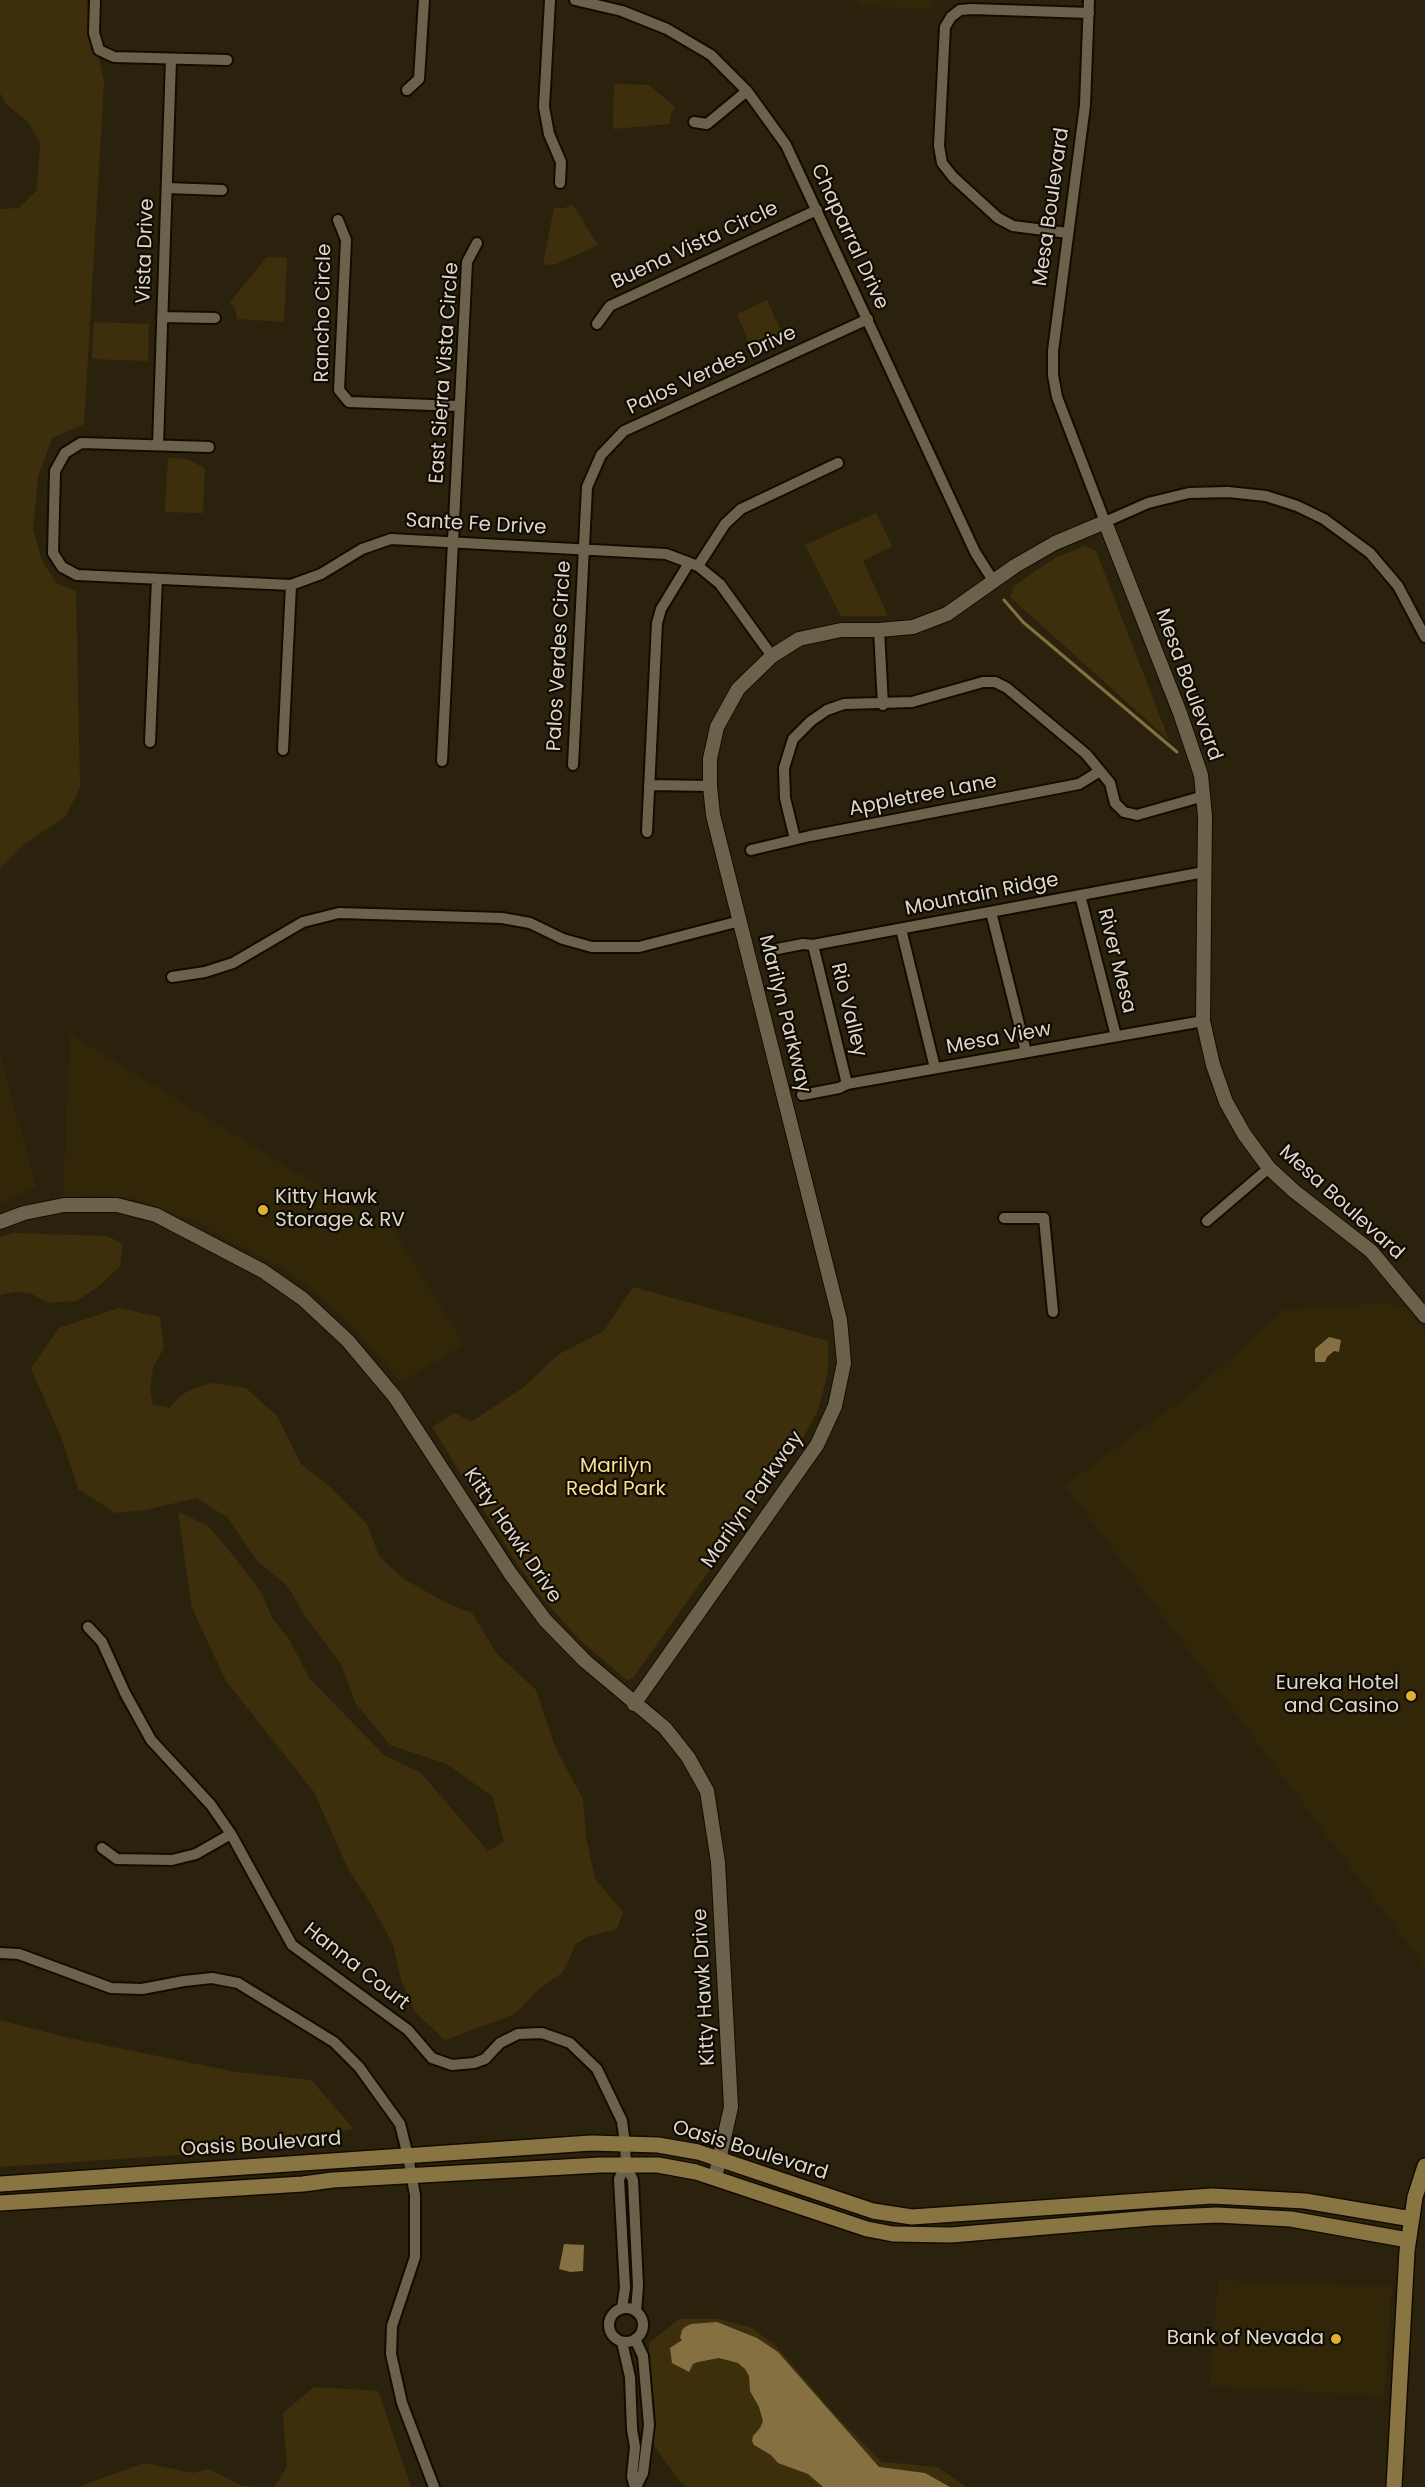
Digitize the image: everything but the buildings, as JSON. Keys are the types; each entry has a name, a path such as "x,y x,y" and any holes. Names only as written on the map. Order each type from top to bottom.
{"main road":[{"name":"Oasis Boulevard","path":"0,2184 591,2143 658,2145 698,2152 873,2211 912,2217 1212,2196 1305,2201 1410,2229"},
{"name":"Oasis Boulevard","path":"0,2204 412,2176 658,2165 696,2172 867,2229 893,2234 951,2235 1151,2218 1217,2215 1410,2229"},
{"path":"1394,2487 1410,2229 1415,2197 1425,2166"}],"street":[{"path":"95,0 94,33 99,50 114,57 227,60"},
{"path":"408,90 419,79 423,0"},
{"path":"550,0 544,107 549,134 561,162 560,183"},
{"name":"Chaparral Drive","path":"575,0 622,11 667,29 711,56 747,91 786,145 975,552 994,582"},
{"name":"Mesa Boulevard","path":"1089,0 1085,105 1053,351 1053,375 1057,397 1195,752 1204,796 1203,1021 1213,1065 1226,1102 1244,1134 1269,1168 1294,1191 1371,1251 1425,1316"},
{"path":"1068,233 1013,226 998,218 953,177 942,163 939,146 945,27 951,17 960,10 1089,13"},
{"name":"Vista Drive","path":"158,445 171,59"},
{"path":"694,122 707,124 747,91"},
{"path":"167,188 222,190"},
{"name":"Buena Vista Circle","path":"597,324 609,306 817,210"},
{"name":"Rancho Circle","path":"338,220 346,240 339,390 349,402 459,406"},
{"name":"East Sierra Vista Circle","path":"442,760 467,262 477,243"},
{"path":"162,317 214,318"},
{"name":"Palos Verdes Drive","path":"584,549 587,487 601,455 624,431 868,319"},
{"name":"Sante Fe Drive","path":"209,447 81,443 64,453 55,471 53,553 62,567 77,575 291,585 321,574 362,549 391,539 666,554 693,564 720,584 772,656"},
{"path":"647,832 657,623 661,609 724,524 741,509 838,464"},
{"path":"1106,522 1148,503 1189,493 1238,493 1266,496 1297,506 1324,519 1370,553 1398,586 1425,637"},
{"name":"Marilyn Parkway","path":"634,1704 817,1445 835,1406 844,1363 840,1320 713,815 710,759 717,727 738,689 772,656 800,639 841,630 913,627 946,614 1015,566 1055,543 1106,522"},
{"name":"Palos Verdes Circle","path":"573,765 584,549"},
{"path":"150,742 157,579"},
{"path":"283,750 291,585"},
{"path":"879,630 883,705"},
{"path":"795,839 785,798 784,768 793,739 811,721 827,710 844,704 883,705 912,702 969,685 995,682 1007,688 1086,754 1110,783 1115,803 1124,812 1137,815 1204,796"},
{"name":"Appletree Lane","path":"751,850 795,839 1079,784 1100,771"},
{"path":"650,785 710,786"},
{"name":"Mountain Ridge","path":"767,951 803,944 813,945 1204,872"},
{"name":"River Mesa","path":"1080,895 1116,1036"},
{"path":"990,912 1026,1052"},
{"path":"172,977 205,972 233,963 303,922 339,913 502,918 530,923 563,939 592,947 639,947 740,921"},
{"path":"901,929 935,1068"},
{"name":"Rio Valley","path":"813,945 847,1084"},
{"name":"Mesa View","path":"802,1095 847,1084 1203,1021"},
{"path":"1207,1221 1269,1168"},
{"name":"Kitty Hawk Drive","path":"0,1222 24,1213 64,1205 117,1205 156,1215 263,1271 303,1299 348,1341 395,1397 510,1573 545,1620 585,1661 665,1728 688,1757 707,1791 718,1862 730,2108 716,2178"},
{"path":"1004,1218 1044,1218 1053,1312"},
{"name":"Hanna Court","path":"88,1626 102,1642 125,1693 151,1740 211,1805 231,1834 292,1945 408,2030 432,2058 453,2065 474,2063 485,2059 500,2043 518,2034 542,2033 570,2043 597,2069 622,2121 626,2165"},
{"path":"102,1848 117,1859 172,1860 196,1854 231,1834"},
{"path":"0,1953 18,1954 111,1988 142,1989 212,1978 238,1983 334,2042 358,2067 400,2124 412,2176 416,2222 415,2257 392,2326 391,2354 402,2403 434,2487"},
{"path":"622,2308 625,2288 619,2180 626,2165"},
{"path":"622,2342 636,2340 640,2336 643,2325 636,2311 638,2286 633,2180 626,2165"},
{"path":"636,2311 622,2308 615,2311 608,2322 610,2333 622,2342 630,2377 635,2447 632,2477 636,2487"},
{"path":"636,2340 643,2356 649,2425 643,2473 636,2487"}],"shaded area":[{"path":"855,0 933,0 932,9 860,6"},
{"name":"Kitty Hawk Storage & RV","path":"70,1034 363,1213 389,1223 464,1344 401,1383 355,1330 313,1290 275,1264 208,1229 203,1224 130,1198 88,1195 63,1199"},
{"path":"0,1054 36,1186 0,1205"},
{"path":"1386,1303 1407,1308 1425,1332 1425,1967 1065,1485 1194,1391 1284,1310"},
{"path":"1329,1337 1341,1340 1339,1352 1334,1351 1325,1362 1315,1362 1315,1349"},
{"path":"564,2244 584,2245 583,2271 570,2272 559,2269"},
{"path":"1218,2280 1392,2287 1384,2396 1210,2386"},
{"path":"717,2322 757,2338 778,2352 879,2467 925,2473 950,2487 823,2487 808,2474 778,2463 752,2441 763,2421 759,2407 750,2391 749,2376 745,2369 738,2363 719,2358 693,2364 689,2372 672,2363 670,2348 682,2340 680,2338 685,2327 691,2324"}],"green space":[{"path":"0,0 86,0 104,82 84,424 52,438 38,476 33,529 41,558 56,583 76,591 80,788 65,817 24,844 0,868 0,209 19,208 37,190 40,143 28,122 6,104 0,93"},
{"path":"614,84 649,85 675,107 671,114 670,124 613,129"},
{"path":"573,205 598,245 556,264 543,265 554,208"},
{"path":"267,257 287,258 284,322 237,319 235,309 230,302"},
{"path":"767,300 786,342 755,357 737,314"},
{"path":"94,322 149,324 148,361 92,359"},
{"path":"168,458 188,459 205,469 203,513 165,512"},
{"path":"876,513 892,546 863,561 888,616 841,616 805,545"},
{"path":"1085,546 1096,551 1169,740 1010,597 1014,586 1028,576 1055,558"},
{"path":"13,1233 107,1236 123,1244 120,1266 99,1286 77,1301 48,1303 30,1293 15,1292 0,1295 0,1237"},
{"name":"Marilyn Redd Park","path":"633,1287 828,1341 828,1371 818,1410 803,1438 633,1678 627,1680 580,1640 544,1600 518,1565 432,1427 455,1413 471,1422 524,1387 559,1354 604,1331"},
{"path":"119,1308 160,1317 164,1348 153,1367 150,1390 153,1405 170,1408 180,1396 194,1388 213,1383 246,1388 277,1416 301,1464 330,1487 367,1524 379,1556 402,1578 447,1603 472,1613 497,1654 536,1690 556,1749 583,1799 586,1837 595,1879 623,1912 617,1929 587,1937 576,1944 563,1972 539,1989 515,2014 445,2040 415,2012 401,1980 393,1944 348,1869 314,1792 226,1681 192,1608 178,1512 207,1525 231,1553 261,1592 272,1618 289,1639 309,1678 384,1755 421,1773 488,1851 504,1842 493,1797 447,1764 390,1745 356,1704 341,1664 302,1612 292,1593 285,1584 258,1562 228,1518 197,1498 145,1510 116,1513 78,1489 63,1442 31,1368 59,1328"},
{"path":"0,2020 69,2038 236,2072 311,2080 354,2129 236,2151 0,2167"},
{"path":"679,2319 719,2319 752,2328 776,2346 835,2415 882,2462 937,2467 967,2487 687,2487 679,2481 652,2442 649,2343"},
{"path":"314,2387 378,2391 411,2487 274,2487 287,2467 283,2413"},
{"path":"144,2463 193,2473 208,2469 240,2485 253,2487 78,2487"}],"waterway":[{"path":"1004,600 1023,622 1177,752"}],"place":[{"name":"Kitty Hawk Storage & RV","path":"263,1210"},
{"name":"Eureka Hotel and Casino","path":"1411,1696"},
{"name":"Bank of Nevada","path":"1336,2339"}]}
